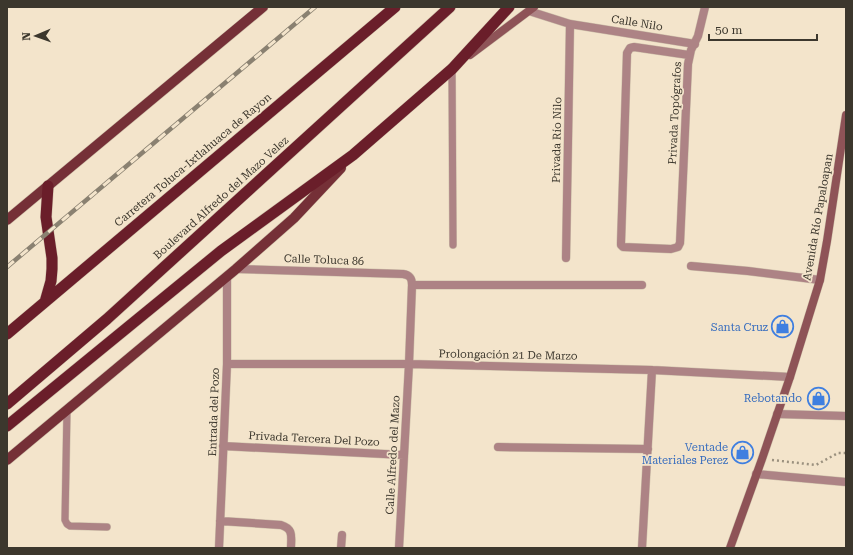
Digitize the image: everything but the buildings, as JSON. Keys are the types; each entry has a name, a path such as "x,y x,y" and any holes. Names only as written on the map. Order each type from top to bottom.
{"highway":[{"name":"Carretera Toluca-Ixtlahuaca de Rayon","path":"7,334 395,7"},
{"name":"Boulevard Alfredo del Mazo Velez","path":"7,404 113,314 450,7"},
{"path":"7,426 221,251 353,155 452,69 508,7"},
{"path":"45,302 51,281 52,269 52,258 46,217 48,186"}],"main road":[{"path":"7,220 263,7"},
{"path":"452,69 531,9"},
{"name":"Avenida Río Papaloapan","path":"730,548 790,376 820,280 846,115"},
{"path":"7,460 227,277 294,218 353,155"}],"street":[{"path":"690,55 698,36 705,7"},
{"name":"Calle Nilo","path":"531,9 570,24 695,44"},
{"name":"Privada Río Nilo","path":"566,258 570,24"},
{"name":"Privada Topógrafos","path":"634,47 690,55 688,64 680,243 678,247 671,249 623,247 620,243 627,53 630,48 634,47"},
{"path":"691,266 820,280"},
{"name":"Calle Toluca 86","path":"236,269 408,274 410,276"},
{"name":"Calle Alfredo del Mazo","path":"399,548 409,364 412,285 410,276"},
{"name":"Entrada del Pozo","path":"219,548 227,364 227,277"},
{"path":"412,285 642,286"},
{"name":"Prolongación 21 De Marzo","path":"227,364 409,364 652,370 790,376"},
{"path":"642,548 652,370"},
{"path":"777,414 846,416"},
{"name":"Privada Tercera Del Pozo","path":"223,446 404,455"},
{"path":"498,447 648,449"},
{"path":"756,474 846,482"},
{"path":"220,521 281,525 290,530 291,548"},
{"path":"341,548 342,535"}],"lane":[{"path":"452,69 453,245"},
{"path":"67,410 65,520 70,526 107,527"}],"path":[{"path":"762,459 816,466 838,453 846,453"}],"railway":[{"path":"7,267 315,7"}],"place":[{"name":"Santa Cruz","path":"783,327"},
{"name":"Rebotando","path":"818,398"},
{"name":"Ventade Materiales Perez","path":"743,453"}]}
